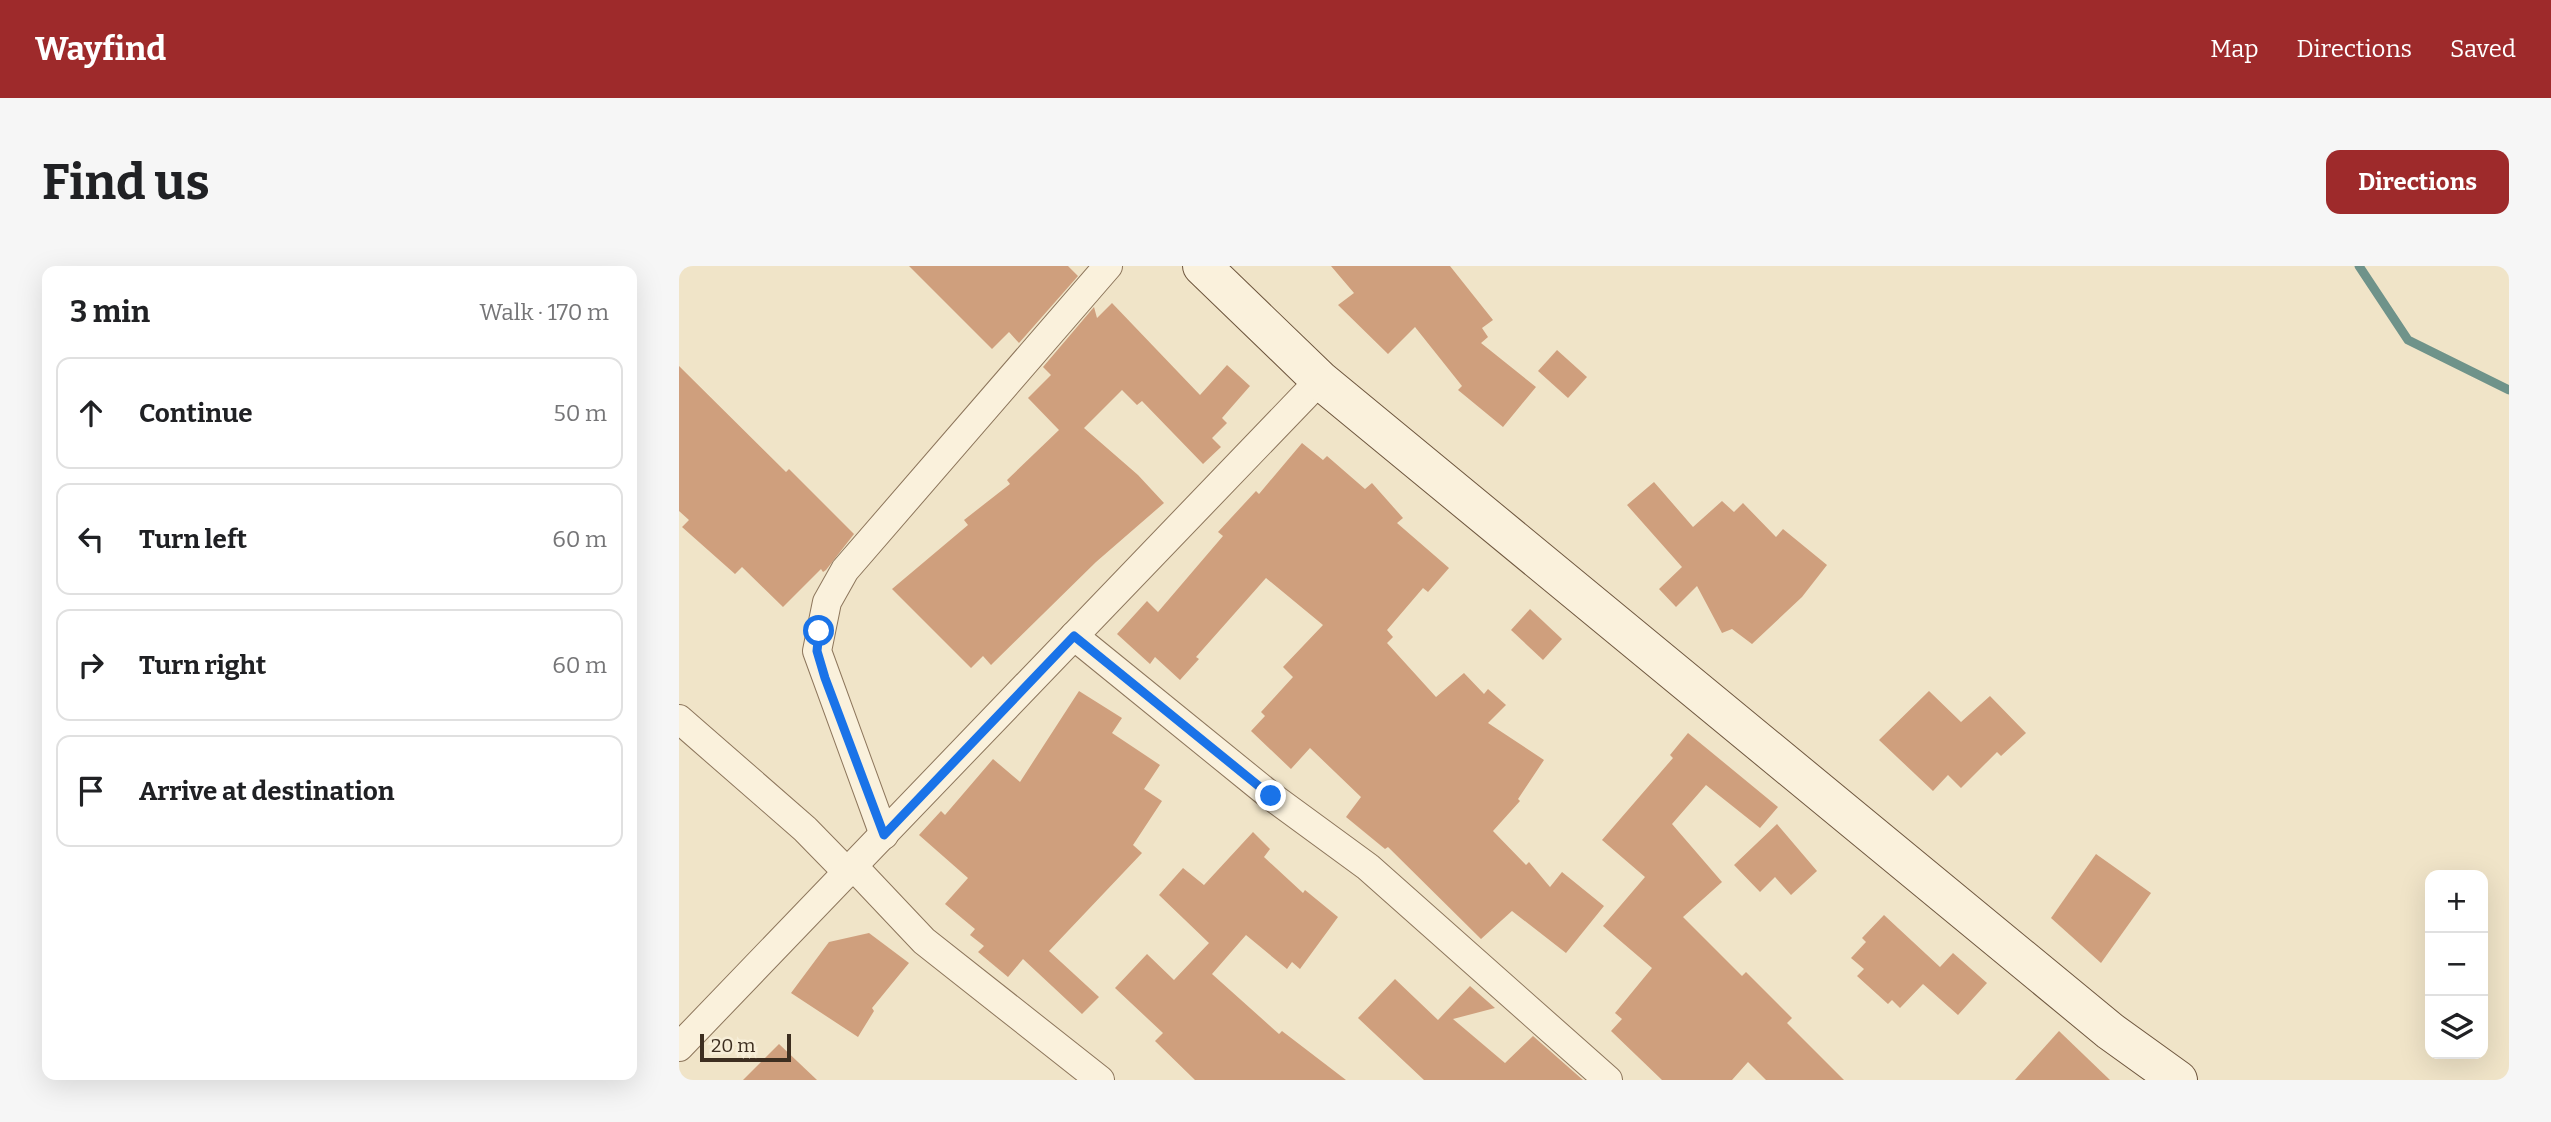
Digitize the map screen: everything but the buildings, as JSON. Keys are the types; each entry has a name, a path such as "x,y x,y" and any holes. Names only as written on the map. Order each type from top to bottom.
{"street":[{"path":"884,835 817,651 819,631 828,602 845,570 1108,266"},
{"path":"1202,266 1320,380 2110,1031 2178,1080"},
{"path":"679,1047 1320,380"},
{"path":"1074,636 1271,796 1368,867 1608,1080"},
{"path":"679,719 851,870 924,941 1100,1080"}],"waterway":[{"path":"2359,266 2408,340 2509,390"}],"route":[{"path":"819,631 817,651 825,678 884,835 1074,636 1271,796"}]}
